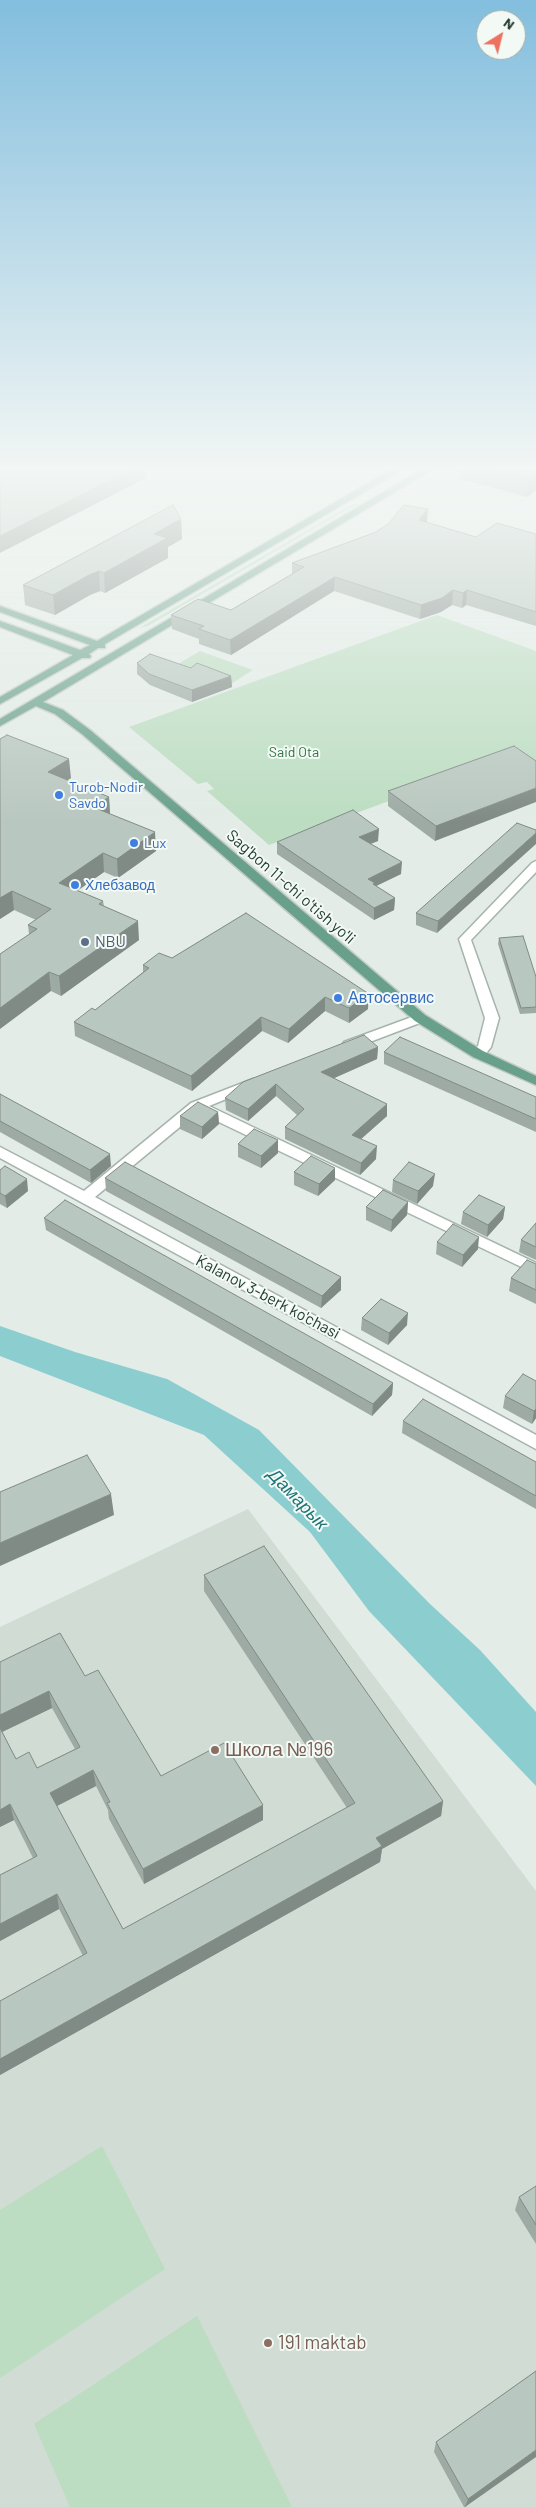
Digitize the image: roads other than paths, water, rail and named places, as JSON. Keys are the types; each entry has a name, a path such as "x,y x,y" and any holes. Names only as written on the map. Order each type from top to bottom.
{"main road":[{"path":"0,701 195,588"},
{"path":"0,723 227,588"},
{"path":"0,609 118,652"},
{"path":"0,624 102,661"},
{"name":"Sag'bon 11-chi o'tish yo'li","path":"35,702 59,712 86,732 420,1018 478,1054 536,1081"}],"street":[{"path":"478,1054 484,1047 492,1018 465,940 536,866"},
{"path":"335,1051 420,1018"},
{"path":"85,1198 196,1106 266,1078"},
{"path":"196,1106 536,1269"},
{"name":"Kalanov 3-berk ko'chasi","path":"0,1152 536,1443"}],"water":[{"name":"Дамарык","path":"0,1326 75,1352 167,1379 259,1430 430,1604 480,1650 536,1712 536,1786 369,1611 310,1532 204,1435 0,1356"}],"place":[{"name":"Turob-Nodir Savdo","path":"59,795"},
{"name":"Lux","path":"134,843"},
{"name":"Хлебзавод","path":"75,885"},
{"name":"NBU","path":"85,942"},
{"name":"Автосервис","path":"338,998"},
{"name":"Школа №196","path":"215,1750"},
{"name":"191 maktab","path":"268,2343"}],"park label":[{"name":"Said Ota","path":"294,752"}]}
